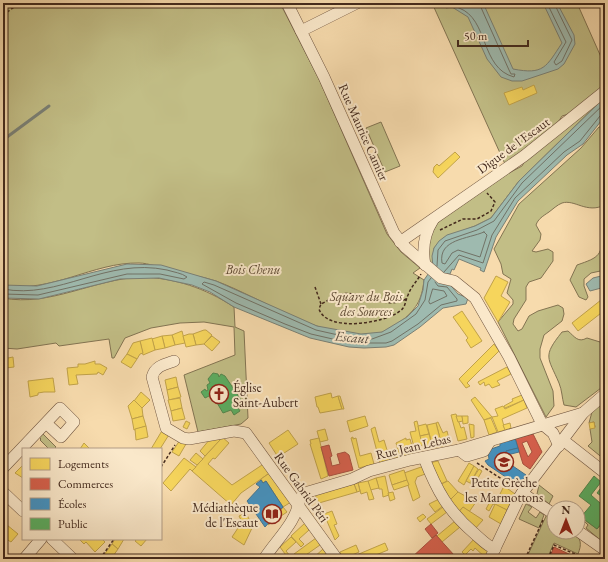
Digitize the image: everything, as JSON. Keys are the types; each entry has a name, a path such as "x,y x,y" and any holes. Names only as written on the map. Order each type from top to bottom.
{"street":[{"name":"Rue Maurice Camier","path":"287,3 324,77 378,199 394,233 400,242 441,278 458,283 475,298 510,357 542,424 553,433 561,443 605,474"},
{"path":"301,31 357,3"},
{"name":"Digue de l'Escaut","path":"400,242 529,153 605,91"},
{"name":"Digue de l'Escaut","path":"428,267 423,254 424,241 428,228 435,218"},
{"path":"174,361 160,366 154,371 152,377 165,426 181,436"},
{"path":"492,554 522,493 583,413 605,394"},
{"name":"Rue Jean Lebas","path":"264,559 292,521 299,505 300,498 308,492 352,479 369,471 459,450 583,413"},
{"path":"22,448 46,423"},
{"name":"Rue Gabriel Péri","path":"181,436 189,439 234,431 244,432 299,505 337,559"},
{"path":"3,468 22,448"},
{"path":"424,458 440,494 452,512 487,546 492,554"},
{"path":"3,492 22,510"},
{"path":"522,493 546,509"},
{"path":"586,537 605,550"},
{"path":"24,559 40,540"},
{"path":"53,540 74,559"}],"path":[{"path":"3,15 20,3"},
{"path":"436,231 463,219 477,219 491,211 495,202 488,194 487,181"},
{"path":"315,287 321,304 319,307 319,312 329,320 343,323 366,324 397,313 404,307 406,298 428,267"},
{"path":"321,304 342,294 357,295 386,303 393,303 406,298"},
{"path":"162,465 181,436"},
{"path":"472,460 522,493"},
{"path":"525,559 546,521"},
{"path":"100,559 113,540"},
{"path":"548,559 554,545 582,557"}],"green space":[{"path":"3,3 280,3 319,79 387,234 401,252 420,268 413,273 424,280 420,299 414,309 400,322 384,332 372,335 353,335 313,325 216,281 143,263 122,264 105,267 55,282 38,285 21,287 3,285"},
{"path":"432,3 577,3 605,66 605,87 572,113 562,116 557,124 505,164"},
{"path":"605,97 519,181 491,218 475,226 443,238 434,248 433,267 427,257 428,241 438,222 509,173 522,166 526,159"},
{"path":"381,122 400,166 385,172 366,128"},
{"path":"605,126 605,205 592,208 567,202 562,203 538,221 536,225 541,234 540,240 532,251 536,252 548,249 553,252 553,261 541,278 529,282 526,287 526,300 514,319 513,324 518,331 522,329 529,316 538,311 558,305 563,308 564,314 562,321 544,335 540,349 540,358 553,391 554,406 546,417 498,322 513,304 513,300 507,293 511,279 503,274 501,264 494,249 519,204 581,148 599,127"},
{"path":"605,228 605,270 591,273 584,279 584,286 588,297 586,300 579,297 570,280 577,265 591,260 598,254 602,245 603,230"},
{"path":"141,277 166,279 189,285 212,294 234,307 235,327 244,331 248,418 241,424 198,432 184,375 235,355 234,327 204,322 180,323 151,328 125,338 114,358 112,358 109,339 59,346 56,343 17,349 3,348 3,298 20,300 38,299 55,296 106,282"},
{"path":"568,331 579,340 587,338 600,342 605,341 605,374 602,377 605,385 576,407 564,405 560,386 549,357 549,352 556,340 562,332"},
{"path":"605,401 605,460 588,446 592,442 590,429 595,427 594,422 589,423 592,412"},
{"path":"43,434 56,447 48,448 39,437"},
{"path":"539,485 553,496 551,500 546,500 546,502 537,494"},
{"path":"526,504 532,507 528,512 536,518 540,512 544,515 539,528 519,519"},
{"path":"546,516 546,540 579,540 580,547 578,554 554,543 547,559 526,559"},
{"path":"586,521 597,529 605,521 605,544 586,528 588,525"}],"water":[{"path":"444,3 482,3 513,69 523,71 538,70 548,63 562,43 543,3 557,3 574,35 575,44 564,64 558,69 522,81 512,81 501,77 487,59 468,17 452,7 446,8"},
{"name":"Escaut","path":"605,97 605,116 583,144 567,155 518,201 496,237 484,272 480,270 481,268 459,259 454,270 452,269 450,274 447,274 448,282 458,294 468,298 466,304 443,308 420,327 394,345 364,348 349,347 310,338 234,307 210,292 192,285 159,278 120,279 39,299 3,298 3,285 37,286 127,264 161,265 216,281 317,326 361,334 382,332 407,317 418,306 423,290 424,280 433,267 432,256 434,248 439,241 447,235 475,226 491,218 519,181"},
{"path":"605,275 605,287 590,291 586,284 593,278"}],"building: Logements":[{"path":"534,85 537,93 509,105 504,93 522,87 523,90"},
{"path":"455,152 460,157 438,178 433,172 434,167 437,164 439,166"},
{"path":"496,276 508,282 501,296 510,302 498,322 484,298"},
{"path":"601,300 605,305 605,310 578,331 572,323"},
{"path":"462,311 482,341 471,348 466,340 468,338 453,317"},
{"path":"204,330 212,335 204,344 196,345 193,334"},
{"path":"182,331 185,343 175,345 172,335"},
{"path":"193,334 196,345 186,347 183,336"},
{"path":"172,335 175,345 165,348 162,336"},
{"path":"162,336 165,348 155,350 152,339"},
{"path":"212,336 220,342 212,351 204,344"},
{"path":"152,338 155,350 143,355 140,341"},
{"path":"140,341 143,353 140,354 137,359 127,354 133,343"},
{"path":"494,344 499,351 467,383 470,386 466,388 459,379"},
{"path":"127,354 137,359 131,368 121,362"},
{"path":"13,357 14,367 6,368 7,379 3,380 3,359"},
{"path":"95,361 95,364 100,364 107,368 103,375 98,372 97,374 76,375 78,384 69,385 67,368 78,367 78,364 85,364"},
{"path":"507,367 511,374 497,381 500,385 492,388 489,384 485,386 484,382 480,385 478,382"},
{"path":"176,377 178,387 167,390 165,380"},
{"path":"53,378 55,392 38,393 38,395 30,397 28,381"},
{"path":"178,387 181,397 169,400 167,390"},
{"path":"141,392 150,400 142,408 134,401"},
{"path":"331,393 332,398 338,396 342,409 320,413 315,397"},
{"path":"522,395 524,400 505,408 504,406 513,401 512,399"},
{"path":"338,396 340,396 344,409 342,409"},
{"path":"475,397 492,417 484,420 471,400"},
{"path":"180,398 182,408 171,411 168,400"},
{"path":"134,400 142,408 143,416 132,419 128,406"},
{"path":"524,400 527,408 502,419 505,430 498,432 492,417 498,416 495,409 503,406 505,409"},
{"path":"182,408 185,419 173,421 171,411"},
{"path":"456,414 461,428 464,427 467,439 458,441 451,415"},
{"path":"143,416 146,426 134,430 132,419"},
{"path":"365,416 368,426 350,432 347,421"},
{"path":"456,416 462,416 463,421 458,422"},
{"path":"462,416 468,416 468,423 463,424"},
{"path":"491,418 497,432 489,435 484,420"},
{"path":"186,421 190,423 187,429 183,427"},
{"path":"417,421 423,445 414,447 410,432 416,431 414,422"},
{"path":"438,422 443,433 447,431 450,443 442,446 436,423"},
{"path":"594,422 595,428 590,429 589,423"},
{"path":"436,423 442,446 433,448 427,425"},
{"path":"510,423 511,428 505,430 503,425"},
{"path":"426,424 429,434 420,436 418,426"},
{"path":"469,424 474,425 474,437 471,438"},
{"path":"146,426 148,437 136,440 135,429"},
{"path":"375,427 379,442 384,440 390,460 380,463 371,429"},
{"path":"163,429 170,433 161,448 152,448"},
{"path":"325,429 328,440 320,442 317,431"},
{"path":"288,430 298,444 278,457 269,443"},
{"path":"429,434 432,445 426,447 425,444 423,445 420,436"},
{"path":"222,437 229,443 215,459 213,458 208,464 232,485 265,463 271,472 241,493 231,505 192,471"},
{"path":"353,437 353,439 356,438 360,456 371,453 374,464 359,468 351,438"},
{"path":"218,438 220,440 205,456 200,451 210,439"},
{"path":"319,438 328,476 321,479 310,444 310,440"},
{"path":"406,438 406,440 410,439 414,453 400,457 396,443"},
{"path":"180,440 186,444 179,456 172,452"},
{"path":"84,443 89,448 81,448"},
{"path":"398,449 400,457 395,458 392,450"},
{"path":"196,453 203,459 197,465 190,460"},
{"path":"184,458 196,467 192,471 190,469 171,491 163,483"},
{"path":"438,461 447,481 439,485 429,463"},
{"path":"469,463 474,466 464,485 458,481"},
{"path":"22,466 22,477 15,473"},
{"path":"424,466 428,473 417,477 415,482 420,497 413,501 404,473"},
{"path":"474,466 478,469 470,483 466,481"},
{"path":"479,469 482,471 474,485 470,483"},
{"path":"404,470 407,480 392,485 389,475"},
{"path":"271,472 291,502 283,507 266,481 263,483 261,479"},
{"path":"385,476 389,495 383,497 382,489 379,489 376,478"},
{"path":"376,478 379,488 370,490 368,481"},
{"path":"407,480 409,485 394,490 392,485"},
{"path":"368,481 374,499 369,500 367,492 361,494 358,483"},
{"path":"448,481 458,492 448,502 439,485"},
{"path":"358,483 360,491 357,492 354,484"},
{"path":"354,484 357,492 319,503 315,495"},
{"path":"504,486 515,494 511,502 499,496"},
{"path":"393,492 395,499 390,501 388,493"},
{"path":"458,492 476,502 469,512 463,507 457,514 448,502"},
{"path":"493,496 498,499 499,496 511,502 507,510 493,504 489,511 486,509"},
{"path":"439,499 443,506 435,512 429,504"},
{"path":"495,504 507,510 501,524 489,517"},
{"path":"283,507 287,512 268,525 272,521"},
{"path":"443,507 447,512 431,524 427,519"},
{"path":"463,507 483,520 474,530 457,514"},
{"path":"332,511 337,524 334,525 339,536 335,540 324,514"},
{"path":"246,513 250,521 248,525 252,528 244,545 232,537 242,522 239,516"},
{"path":"423,514 426,517 420,522 417,518"},
{"path":"455,521 460,527 442,542 437,536"},
{"path":"305,523 309,530 299,539 304,544 301,547 291,536"},
{"path":"7,525 18,534 11,542 3,537 3,530"},
{"path":"291,537 296,542 286,551 290,556 288,558 280,547"},
{"path":"316,538 320,545 303,557 304,559 295,559 292,556 294,554"},
{"path":"475,538 489,551 486,558 475,548 473,551 471,549 465,555 462,552"},
{"path":"80,540 103,540 105,542 95,552 86,542 84,544"},
{"path":"114,540 123,540 118,549 112,544"},
{"path":"136,540 146,540 141,546 135,541"},
{"path":"385,543 388,550 366,559 347,559"},
{"path":"112,544 118,549 111,559 101,559"},
{"path":"356,545 359,552 343,559 340,552"},
{"path":"323,549 330,559 312,559"}],"building: Commerces":[{"path":"533,434 542,452 530,469 523,464 515,438","holes":["527,441 532,452 528,457 522,443"]},
{"path":"329,445 332,456 330,457 332,466 340,464 337,454 345,452 349,455 353,470 329,476 321,447"},
{"path":"431,524 438,533 432,538 425,529"},
{"path":"436,535 454,555 451,559 410,559"},
{"path":"554,547 571,555 569,559 549,559"}],"building: Écoles":[{"name":"Petite Crèche les Marmottons","path":"515,438 518,448 506,451 507,455 504,460 526,475 519,486 488,465 485,461 489,459 488,453 491,449 500,446 500,443"},
{"path":"518,448 519,452 507,455 506,451"},
{"path":"261,480 263,483 266,481 283,507 265,527 247,501 260,487 256,484"}],"building: Public":[{"name":"Église Saint-Aubert","path":"213,373 218,374 219,377 221,374 225,376 241,400 237,406 240,411 234,415 231,410 223,413 213,396 205,398 201,392 205,389 206,391 208,390 207,385 210,383 208,379"},
{"path":"594,476 601,482 591,495 600,503 604,498 597,493 604,484 605,485 605,513 601,518 603,520 597,529 586,521 586,511 591,505 579,496"}],"waterway":[{"path":"3,140 49,106"}],"place":[{"name":"Église Saint-Aubert","path":"219,394"},
{"name":"Petite Crèche les Marmottons","path":"504,462"},
{"name":"Médiathèque de l'Escaut","path":"272,514"}],"park label":[{"name":"Bois Chenu","path":"253,269"},
{"name":"Square du Bois des Sources","path":"366,304"}]}
